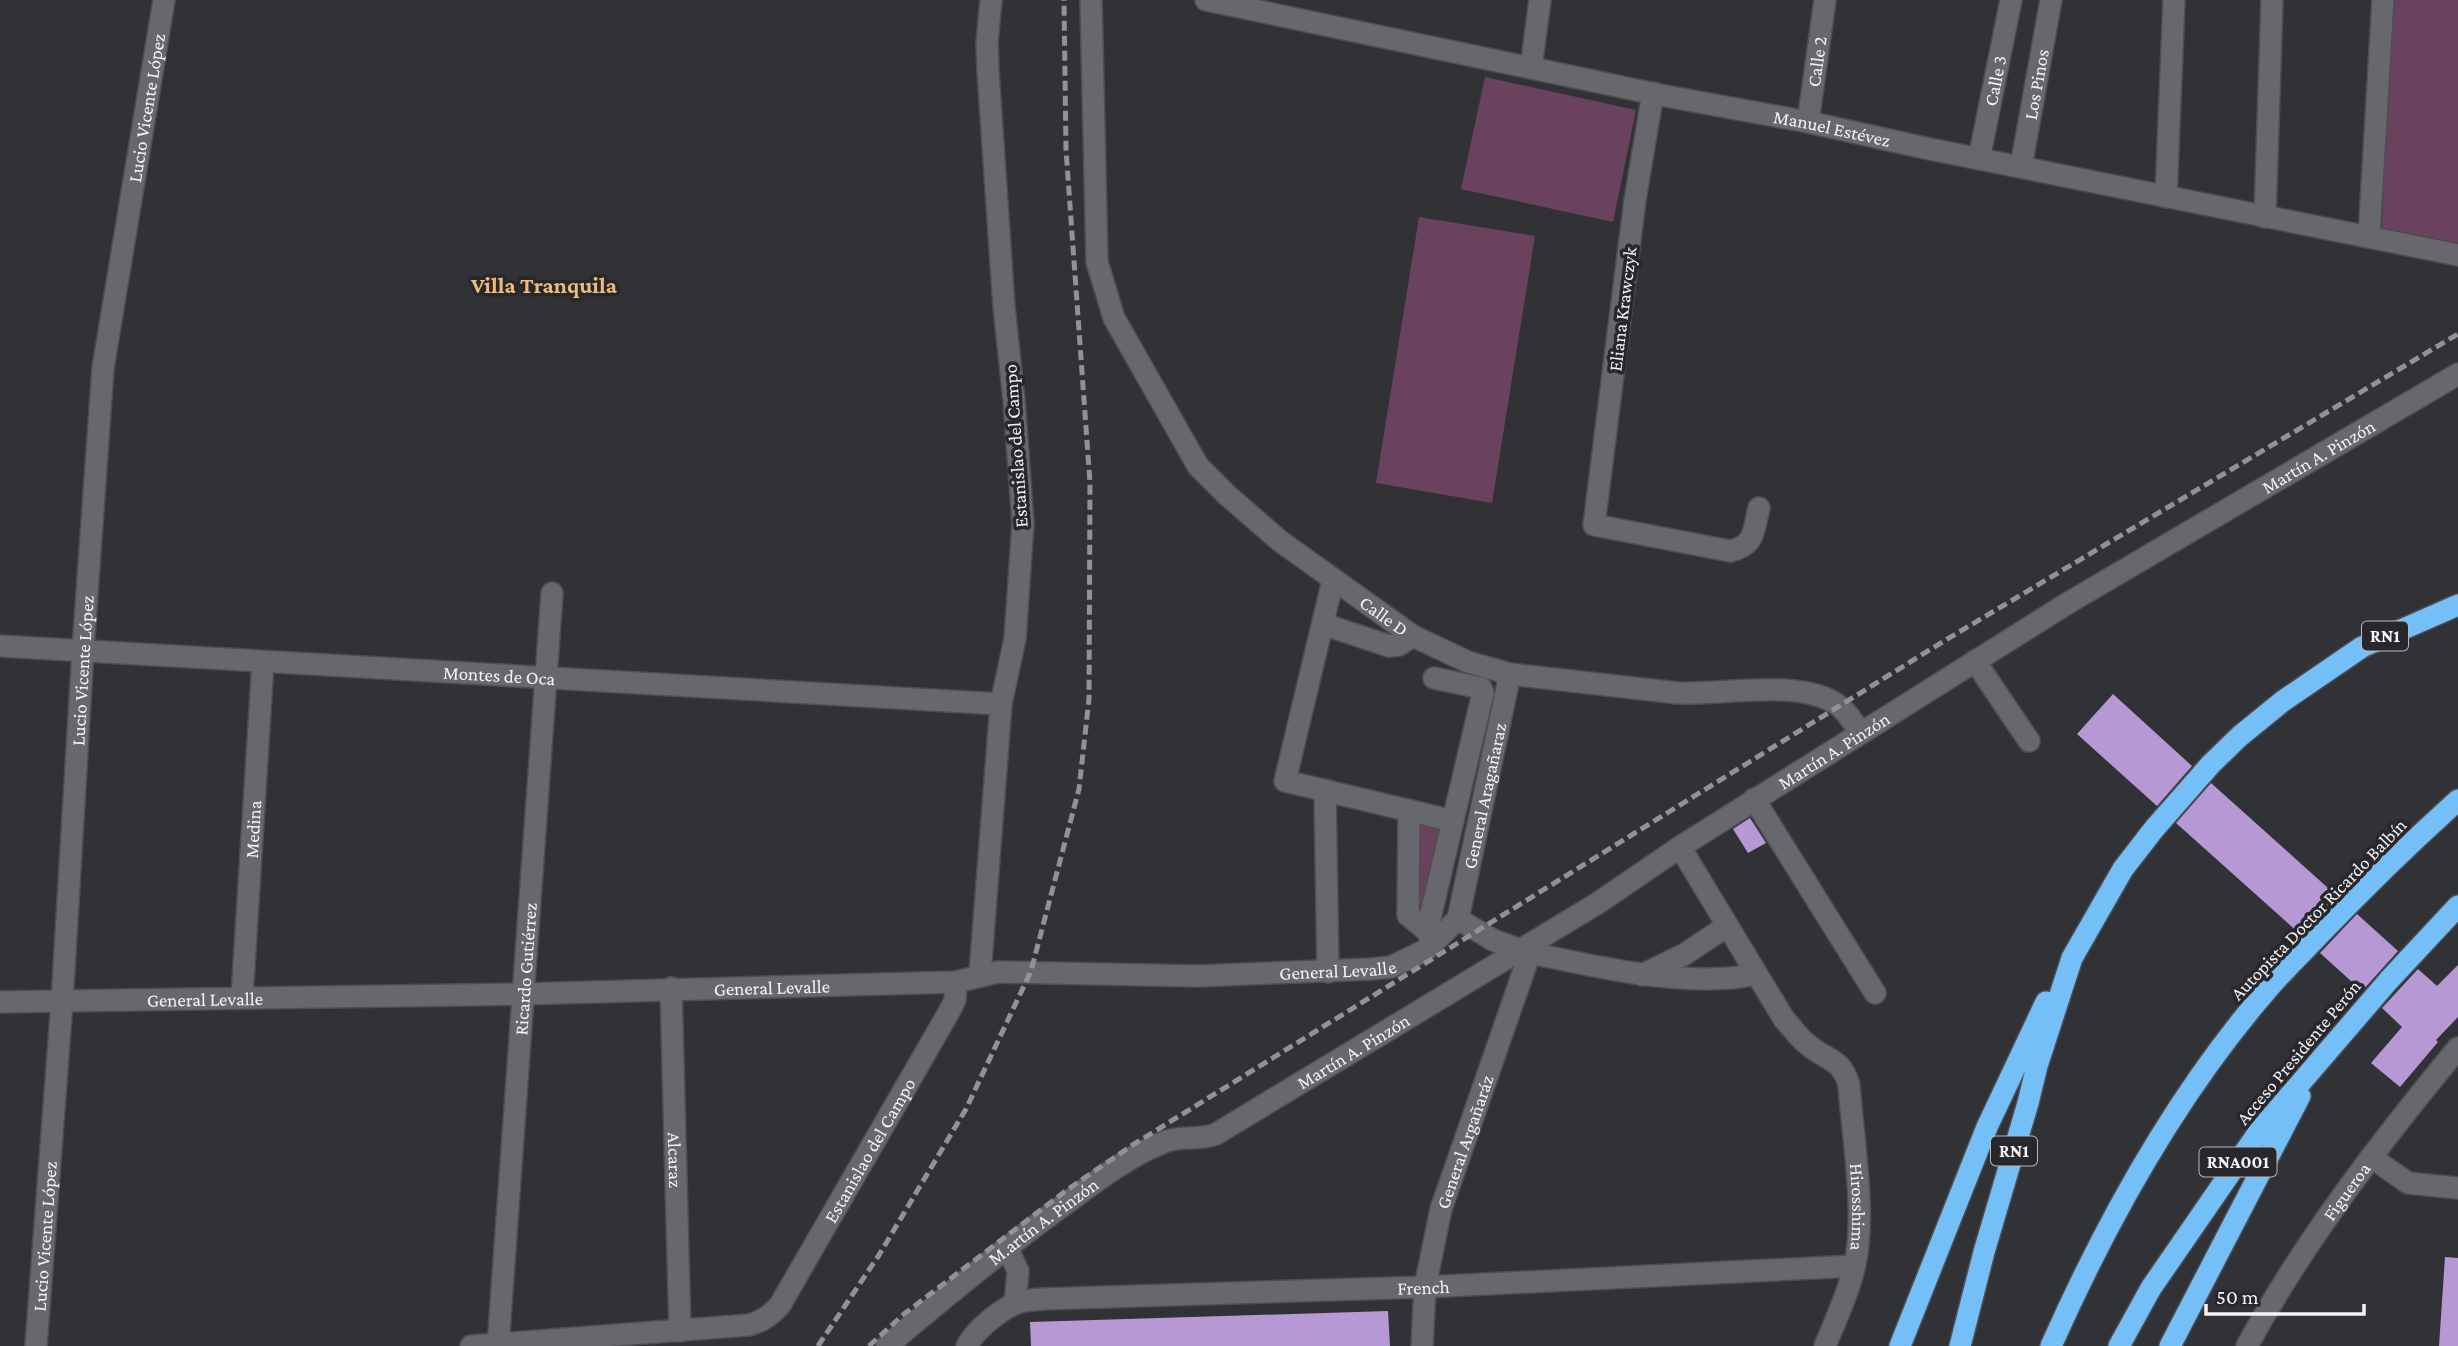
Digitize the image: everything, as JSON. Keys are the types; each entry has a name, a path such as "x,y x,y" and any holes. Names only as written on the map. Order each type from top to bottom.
{"highway":[{"name":"RN1","path":"1960,1346 2037,1066 2072,958 2123,869 2176,803 2240,736 2283,701 2362,647 2458,605"},
{"name":"Autopista Doctor Ricardo Balbín","path":"2051,1346 2085,1270 2143,1164 2212,1058 2277,979 2383,869 2458,800"},
{"name":"Acceso Presidente Perón","path":"2119,1346 2151,1287 2260,1130 2333,1044 2458,906"},
{"path":"1900,1346 2005,1087 2045,1003 2072,958"},
{"path":"2170,1346 2297,1101 2333,1044"}],"street":[{"name":"Lucio Vicente López","path":"36,1346 62,1002 103,368 164,0"},
{"name":"Estanislao del Campo","path":"980,974 1001,704 1015,639 1023,523 1014,400 1003,307 988,71 987,41 991,0"},
{"name":"Calle D","path":"1091,0 1097,262 1114,317 1198,466 1227,495 1271,533 1413,636 1468,662 1510,674 1678,693 1787,690 1833,702 1860,732"},
{"name":"Manuel Estévez","path":"1206,0 1267,6 1531,68 2458,255"},
{"path":"1531,68 1540,0"},
{"name":"Calle 2","path":"1808,122 1825,0"},
{"name":"Calle 3","path":"1979,159 2011,0"},
{"name":"Los Pinos","path":"2021,167 2051,0"},
{"path":"2166,197 2174,0"},
{"path":"2264,217 2272,0"},
{"path":"2369,237 2383,0"},
{"name":"Eliana Krawczyk","path":"1653,93 1635,200 1594,525 1730,551 1743,548 1750,542 1759,508"},
{"name":"Martín A. Pinzón","path":"1216,1134 1524,952 1754,799 2068,603 2458,374"},
{"path":"1334,580 1285,781 1453,821"},
{"name":"Ricardo Gutiérrez","path":"498,1345 552,593"},
{"path":"1323,625 1389,646 1398,645 1413,636"},
{"name":"Montes de Oca","path":"0,646 1001,704"},
{"path":"1975,661 2029,741"},
{"name":"Medina","path":"242,997 263,662"},
{"name":"General Aragañaraz","path":"1458,919 1510,674"},
{"path":"1430,937 1453,821 1483,693 1481,688 1434,678"},
{"path":"1325,790 1328,972"},
{"path":"1754,799 1875,993"},
{"path":"1409,810 1408,915 1430,937"},
{"path":"1458,919 1476,932 1524,952 1640,975 1686,979 1743,978 1756,973 1680,847"},
{"name":"General Levalle","path":"0,1002 522,994 956,982 980,974 1031,971 1147,976 1328,972 1391,967 1426,950 1430,937 1458,919"},
{"path":"1640,975 1685,954 1727,926"},
{"name":"General Argañaráz","path":"1422,1346 1425,1287 1431,1250 1447,1189 1524,952"},
{"name":"Hirosshima","path":"1756,973 1784,1018 1806,1043 1840,1065 1849,1085 1858,1212 1854,1266 1825,1346"},
{"name":"Estanislao del Campo","path":"680,1331 749,1325 762,1321 780,1305 949,1012 955,1000 956,982"},
{"name":"Alcaraz","path":"671,988 680,1331"},
{"name":"Figueroa","path":"2247,1346 2306,1251 2371,1157 2458,1048"},
{"name":"M.artín A. Pinzón","path":"887,1346 1007,1247 1108,1173 1166,1141 1206,1138 1216,1134"},
{"path":"2371,1157 2408,1183 2458,1188"},
{"path":"967,1346 970,1340 1005,1310 1018,1271 1007,1247"},
{"name":"French","path":"1005,1310 1042,1299 1425,1287 1854,1266"},
{"path":"471,1346 680,1331"}],"shaded area":[{"path":"2391,0 2458,0 2458,243 2382,228"},
{"path":"1485,77 1636,110 1613,222 1461,189"},
{"path":"1419,217 1535,236 1492,503 1376,483"},
{"path":"1418,820 1446,826 1423,917 1415,907"}],"building":[{"path":"2113,694 2192,766 2157,806 2077,734"},
{"path":"2211,783 2338,897 2301,935 2176,823"},
{"path":"1750,818 1766,843 1748,853 1733,829"},
{"path":"2357,914 2398,951 2362,991 2320,953"},
{"path":"2458,965 2458,1017 2436,1040 2438,1042 2400,1087 2371,1063 2402,1027 2382,1008 2418,969 2437,986"},
{"path":"2445,1257 2458,1258 2458,1346 2439,1346"},
{"path":"1388,1311 1390,1346 1031,1346 1030,1322"}],"railway":[{"path":"818,1346 879,1255 966,1109 1031,971 1079,789 1089,699 1090,483 1066,150 1064,0"},
{"path":"869,1346 904,1314 1067,1190 1131,1146 1944,641 2458,334"}],"district":[{"name":"Villa Tranquila","path":"544,285"}]}
